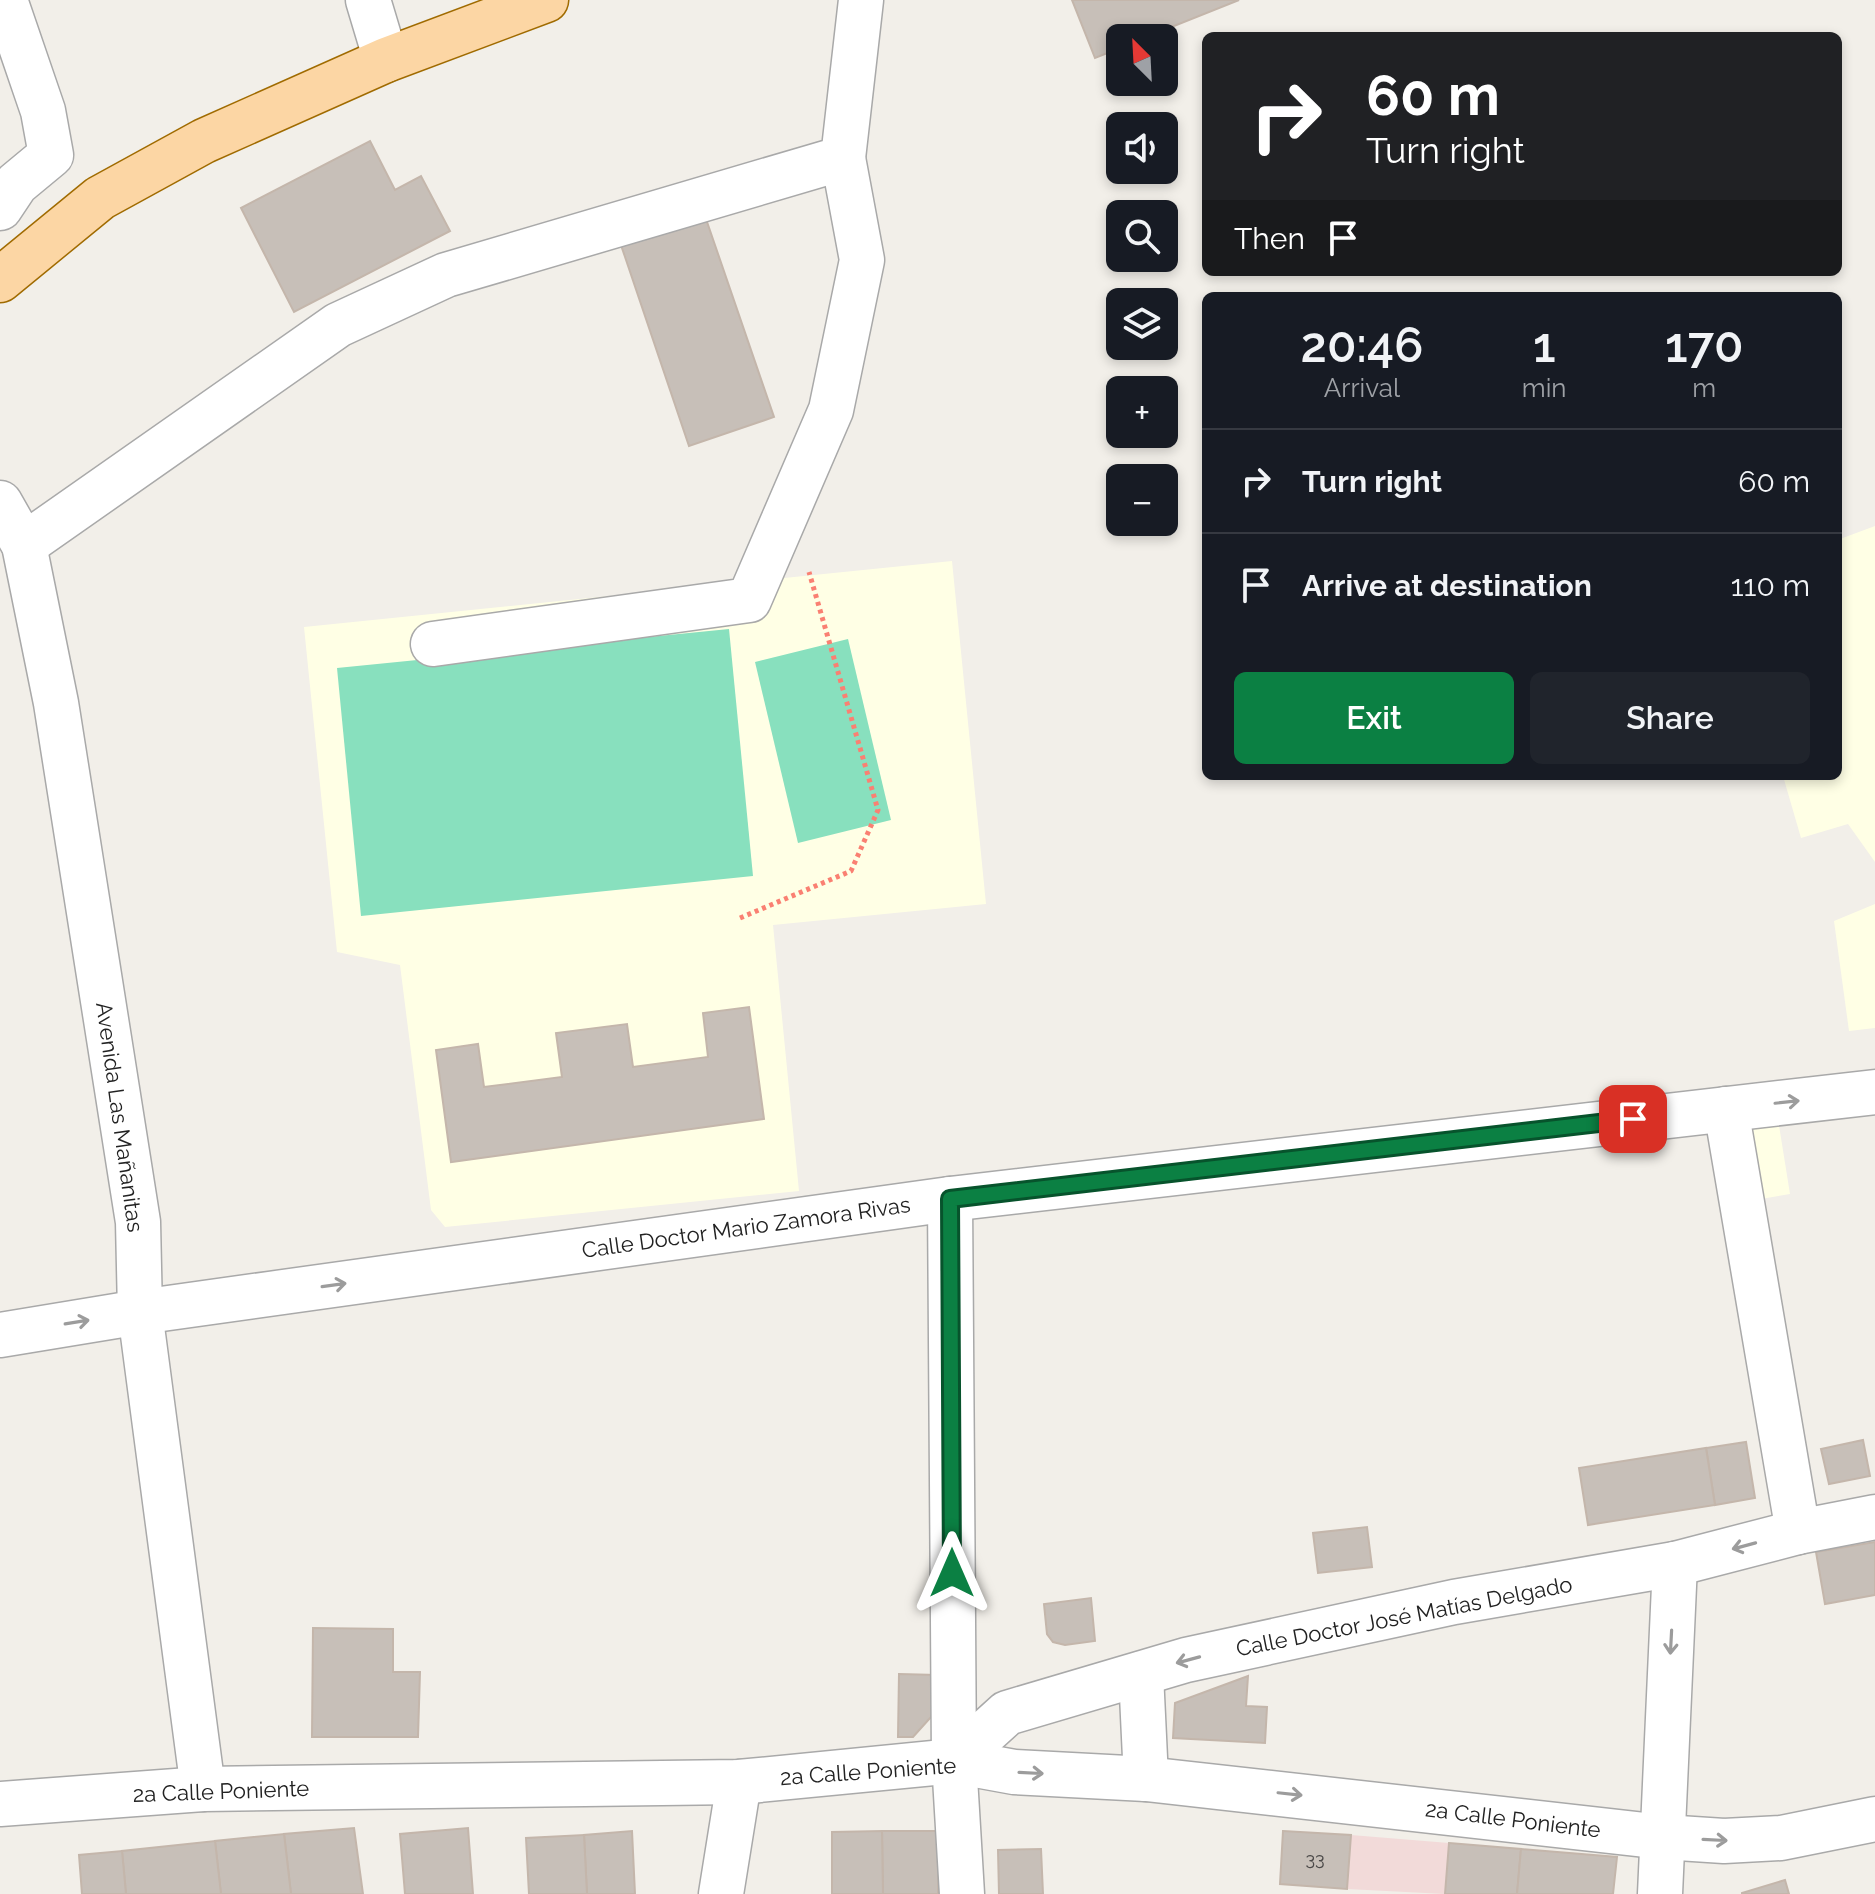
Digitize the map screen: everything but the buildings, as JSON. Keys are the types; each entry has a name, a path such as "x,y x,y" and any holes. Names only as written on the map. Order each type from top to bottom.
{"main road":[{"path":"0,280 100,198 204,141 386,60 546,0"}],"street":[{"path":"0,208 16,184 51,155 43,111 5,0"},
{"path":"368,0 386,60"},
{"path":"433,644 749,600 831,410 862,260 843,158 861,0"},
{"path":"24,545 338,325 446,275 843,158"},
{"name":"Avenida Las Mañanitas","path":"0,503 24,545 56,703 136,1207 140,1312 203,1789"},
{"name":"Calle Doctor Mario Zamora Rivas","path":"0,1335 140,1312 950,1199 1875,1092"},
{"path":"1726,1109 1798,1532"},
{"path":"950,1199 954,1761 962,1894"},
{"name":"Calle Doctor José Matías Delgado","path":"954,1761 1007,1713 1186,1660 1454,1602 1675,1564 1798,1532 1875,1517"},
{"path":"1660,1894 1675,1564"},
{"path":"1141,1674 1146,1779"},
{"name":"2a Calle Poniente","path":"0,1804 203,1789 739,1782 954,1761 1014,1772 1146,1779 1663,1837 1724,1841 1781,1838 1875,1819"},
{"path":"721,1894 739,1782"}],"path":[{"path":"740,918 851,871 878,810 807,567"}],"shaded area":[{"path":"1875,526 1875,862 1848,824 1801,838 1784,780 1842,780 1842,538"},
{"path":"952,561 986,904 773,925 799,1191 445,1227 431,1210 400,965 337,952 304,627"},
{"path":"1875,904 1875,1028 1849,1031 1834,921"},
{"path":"1777,1113 1790,1194 1755,1200 1741,1119"},
{"path":"1351,1835 1449,1843 1445,1894 1347,1889"}],"green space":[{"path":"729,629 753,876 361,916 337,668"},
{"path":"848,639 891,820 798,843 755,662"}],"route":[{"path":"952,1573 950,1199 1633,1119"}]}
